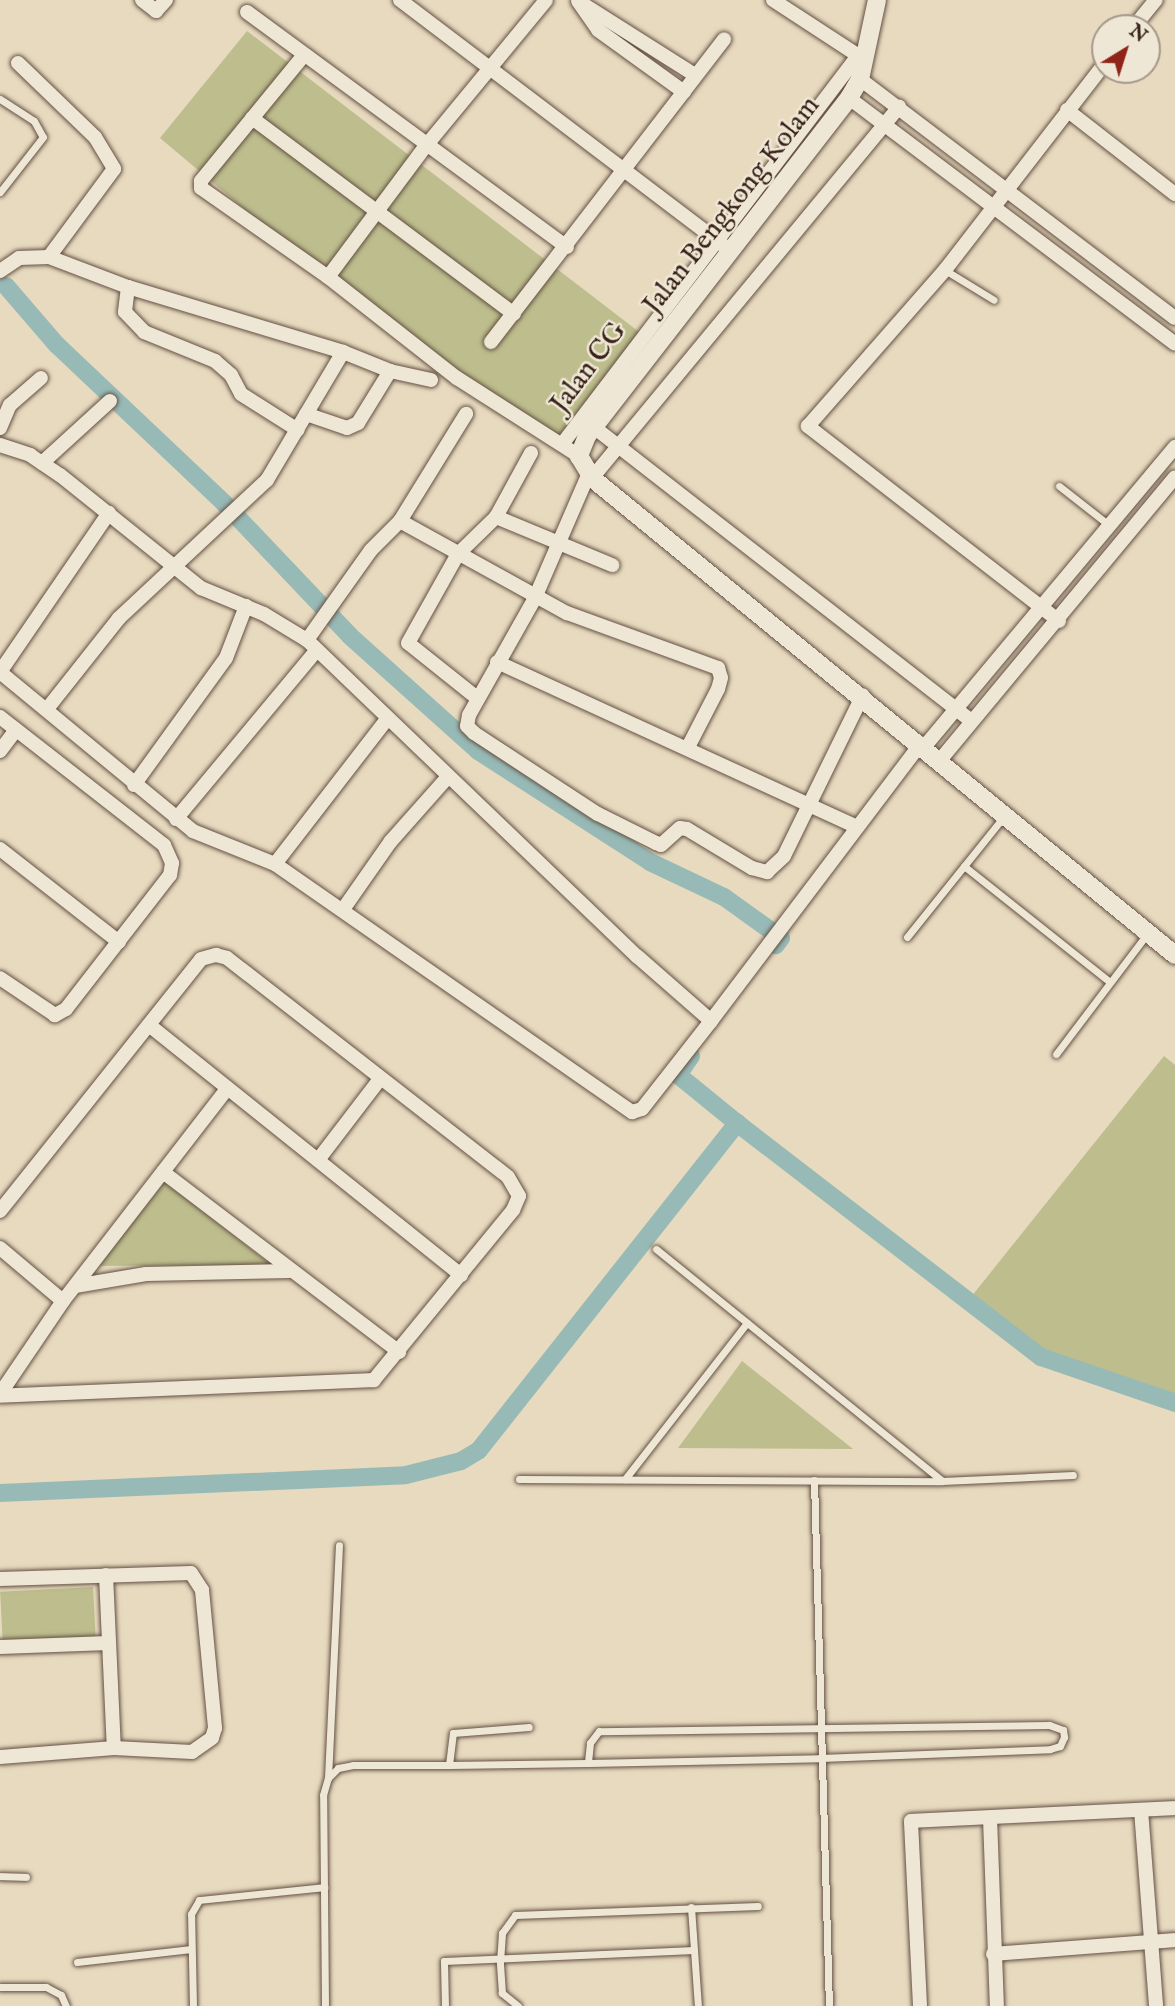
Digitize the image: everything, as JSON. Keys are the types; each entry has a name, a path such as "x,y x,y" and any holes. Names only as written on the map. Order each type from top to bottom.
{"street":[{"path":"142,0 156,11 166,0"},
{"path":"400,0 724,246"},
{"path":"328,277 378,214 425,147 546,0"},
{"path":"773,0 862,58"},
{"name":"Jalan Bengkong Kolam","path":"579,456 595,428 724,246 849,98 860,79 862,58 877,0"},
{"path":"1144,14 1156,0"},
{"path":"577,1 695,75"},
{"path":"577,1 598,30 684,92"},
{"path":"247,12 425,147 567,247"},
{"path":"491,342 567,247 724,39"},
{"path":"304,55 251,118 200,186 328,277 457,378 531,429 563,443 579,456 591,476 923,744 1175,954"},
{"name":"Jalan CG","path":"563,443 724,246 862,58"},
{"path":"18,63 96,137 114,169 49,257"},
{"path":"860,79 1175,318"},
{"path":"1059,621 808,426 945,270 1091,80"},
{"path":"849,98 1175,344"},
{"path":"863,695 784,856 767,872 752,868 687,829 680,828 661,845 598,814 467,726 477,698 535,598 561,546 591,476 899,107"},
{"path":"1067,110 1175,194"},
{"path":"251,118 514,314"},
{"path":"0,271 19,258 49,257 128,287 343,352 390,372 431,380"},
{"path":"128,287 125,312 144,332 215,361 231,375 241,394 298,430"},
{"path":"47,709 119,618 179,566 267,480 343,352"},
{"path":"306,414 347,428 358,423 390,372"},
{"path":"0,428 10,405 41,378"},
{"path":"42,463 110,401"},
{"path":"176,819 312,645 318,625 372,550 400,521 466,414"},
{"path":"595,428 970,720"},
{"path":"0,446 42,463 179,566 201,587 246,606 312,645 447,778 711,1021"},
{"path":"109,513 0,672 176,819 209,839 275,863 344,908 624,1109 642,1109 764,952 855,826 954,708 1044,609 1175,447"},
{"path":"477,698 408,642 458,554 496,517 531,453"},
{"path":"941,759 970,720 1059,621 1175,477"},
{"path":"496,517 611,565"},
{"path":"400,521 535,598 718,668 722,678 718,689 688,747"},
{"path":"134,785 226,658 246,606"},
{"path":"497,662 688,747 855,826"},
{"path":"0,717 171,854 170,875 79,995 55,1015 0,978"},
{"path":"275,863 387,719"},
{"path":"0,751 16,730"},
{"path":"344,908 391,841 447,778"},
{"path":"0,849 119,942"},
{"path":"0,1211 201,959 216,955 227,958 516,1187 519,1196 513,1210 374,1380 361,1383 0,1395"},
{"path":"149,1025 461,1275"},
{"path":"318,1160 380,1079"},
{"path":"0,1395 63,1301 228,1089"},
{"path":"163,1172 399,1352"},
{"path":"0,1248 63,1301"},
{"path":"75,1286 146,1274 289,1270"},
{"path":"0,1579 182,1571 199,1581 215,1728 204,1746 192,1752 114,1748 0,1757"},
{"path":"106,1575 114,1748"},
{"path":"0,1647 109,1643"},
{"path":"920,2006 911,1821 1175,1808"},
{"path":"1141,1810 1156,2006"},
{"path":"990,1818 997,2006"},
{"path":"993,1954 1175,1940"}],"lane":[{"path":"0,99 34,121 43,137 0,192"},
{"path":"945,270 994,300"},
{"path":"1059,486 1110,526"},
{"path":"907,937 1006,814"},
{"path":"964,866 1110,982"},
{"path":"1056,1054 1149,931"},
{"path":"656,1249 942,1481"},
{"path":"625,1479 747,1323"},
{"path":"519,1479 942,1481 1073,1475"},
{"path":"814,1480 829,2006"},
{"path":"325,2006 323,1795 328,1779 339,1545"},
{"path":"328,1779 338,1768 353,1765 449,1765 820,1758 1050,1749 1060,1746 1064,1737 1063,1730 1049,1725 599,1731 590,1743 588,1762"},
{"path":"449,1765 453,1733 529,1727"},
{"path":"0,1876 26,1877"},
{"path":"193,2006 191,1914 199,1900 324,1887"},
{"path":"518,2006 502,1993 500,1962 502,1933 515,1915 758,1906"},
{"path":"691,1907 698,2006"},
{"path":"77,1962 191,1949"},
{"path":"444,2006 444,1961 500,1962 694,1950"},
{"path":"0,1987 46,1987 61,1995 66,2006"}],"green space":[{"path":"247,31 647,338 561,449 410,348 160,138"},
{"path":"1164,1056 1175,1065 1175,1403 1041,1357 967,1302"},
{"path":"154,1173 271,1265 82,1266"},
{"path":"742,1361 853,1449 678,1448"},
{"path":"93,1587 96,1638 3,1643 0,1592"}],"waterway":[{"path":"6,286 57,345 224,503 350,636 478,751 650,862 724,897 781,938 776,945"},
{"path":"691,1056 678,1075 737,1123"},
{"path":"0,1493 406,1475 461,1461 479,1450 737,1123 1041,1357 1175,1403"}]}
